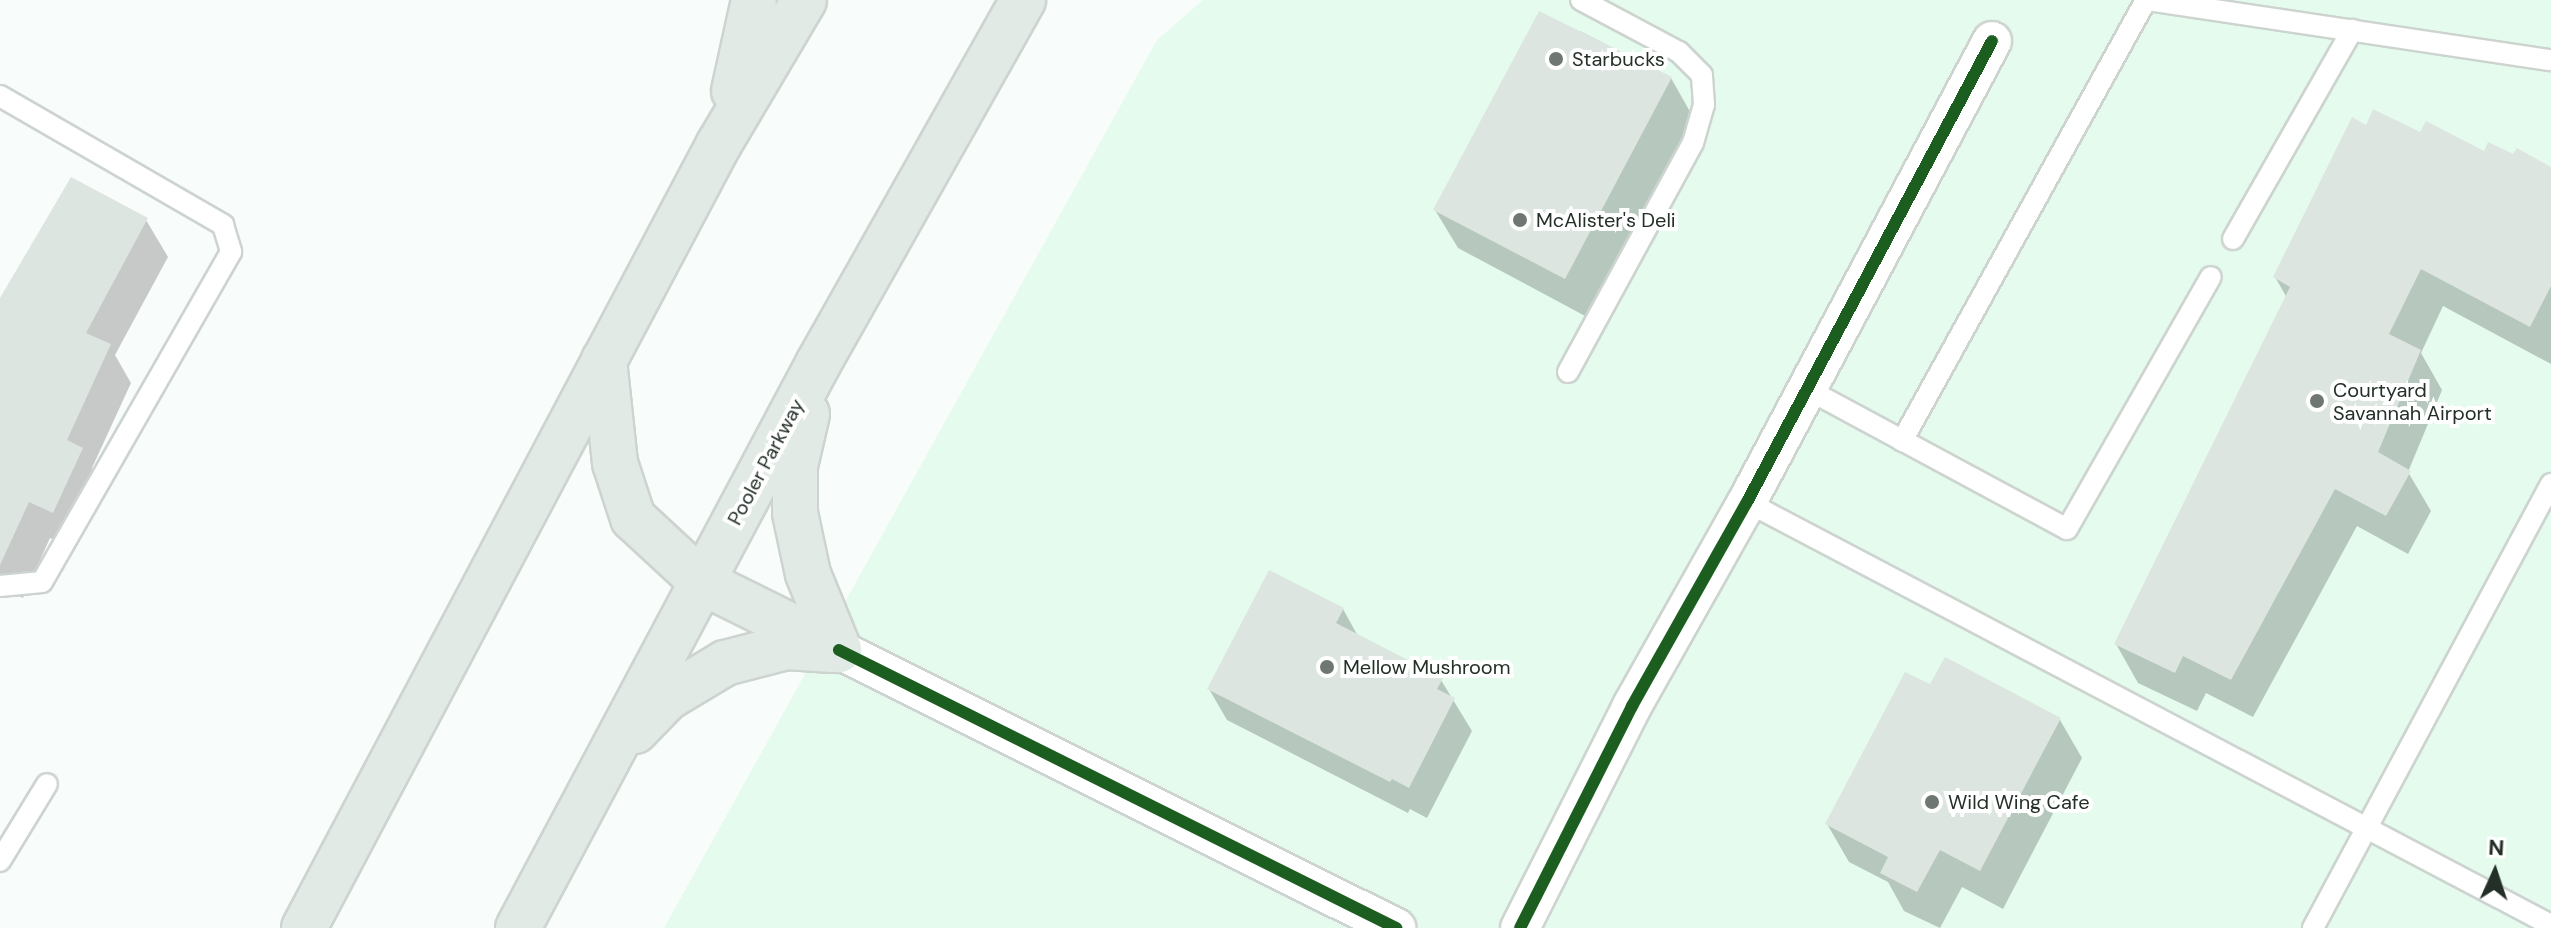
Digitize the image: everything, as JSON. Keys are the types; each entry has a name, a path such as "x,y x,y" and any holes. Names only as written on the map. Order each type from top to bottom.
{"main road":[{"path":"719,144 736,85 754,0"},
{"path":"304,928 719,144 804,0"},
{"name":"Pooler Parkway","path":"518,928 818,364 1023,0"},
{"path":"604,360 615,463 633,518 702,582 839,650"},
{"path":"818,364 795,466 795,513 808,574 839,650"},
{"path":"608,759 667,698 725,663 787,647 839,650"}],"street":[{"path":"1520,928 1632,706 1747,502 1992,41"},
{"path":"839,650 1396,928"}],"lane":[{"path":"1568,372 1693,143 1704,105 1702,75 1679,52 1581,0"},
{"path":"1902,441 2147,0 2551,60"},
{"path":"2233,239 2352,30"},
{"path":"0,96 223,225 231,252 42,582 0,586"},
{"path":"1807,389 2067,529 2211,277"},
{"path":"2313,928 2364,827 2551,484"},
{"path":"1747,502 2551,925"},
{"path":"0,861 47,784"}],"shaded area":[{"path":"1203,0 2551,0 2551,928 664,928 1157,40"}],"building":[{"path":"1539,11 1672,77 1565,279 1433,210"},
{"name":"Courtyard Savannah Airport","path":"2373,109 2420,132 2426,121 2484,151 2488,142 2513,154 2517,148 2551,167 2551,286 2530,327 2421,269 2389,334 2421,350 2378,452 2411,471 2386,516 2335,489 2231,680 2183,656 2175,673 2114,644 2290,287 2273,277 2352,117 2366,125"},
{"path":"71,177 148,218 86,333 111,344 67,440 83,448 53,513 29,502 0,565 0,298"},
{"path":"1269,570 1344,608 1336,623 1443,678 1437,689 1455,698 1409,788 1392,779 1390,782 1207,689"},
{"path":"1945,657 2061,718 1980,871 1940,850 1917,892 1880,873 1888,857 1825,824 1905,672 1930,684"}],"cycle path":[{"path":"1520,928 1632,706 1747,502 1992,41"},
{"path":"839,650 1396,928"}],"place":[{"name":"Starbucks","path":"1556,59"},
{"name":"McAlister's Deli","path":"1520,220"},
{"name":"Courtyard Savannah Airport","path":"2317,401"},
{"name":"Mellow Mushroom","path":"1327,667"},
{"name":"Wild Wing Cafe","path":"1932,802"}]}
